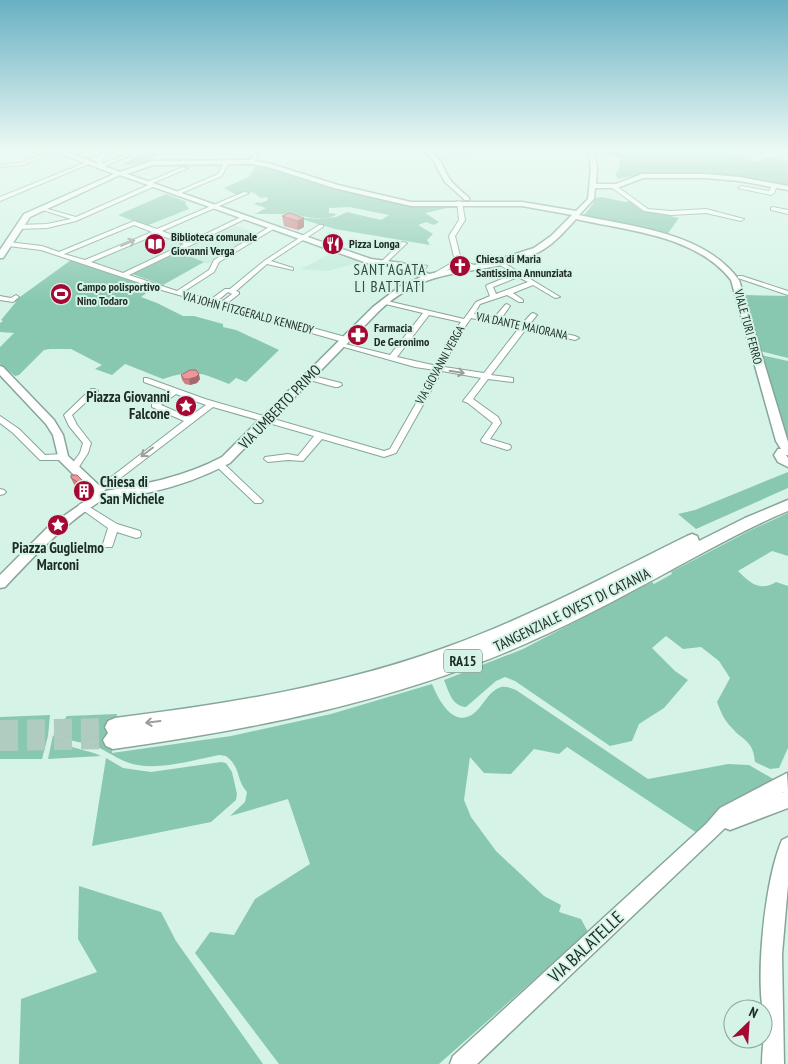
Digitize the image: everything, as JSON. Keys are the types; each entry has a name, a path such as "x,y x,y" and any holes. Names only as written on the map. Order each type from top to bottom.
{"highway":[{"name":"TANGENZIALE OVEST DI CATANIA","path":"788,495 732,519 511,630 442,656 334,689 259,706 114,733 259,718 327,703 445,668 517,640 574,613 740,526 788,505"}],"main road":[{"name":"VIALE TURI FERRO","path":"0,256 27,216 58,201"},
{"path":"199,201 337,250 426,277"},
{"name":"VIALE TURI FERRO","path":"395,201 417,204 460,202 522,204 576,215 684,243 710,255 727,268 735,280 784,449"},
{"name":"VIA UMBERTO PRIMO","path":"0,583 42,539 100,494 166,483 219,464 232,456 383,302 397,291 426,277 479,268 536,250 590,201"},
{"path":"2,373 50,422 58,435 63,457 100,494"},
{"path":"784,449 782,459 788,463"},
{"path":"712,830 786,794"},
{"path":"712,830 726,814 786,794"},
{"name":"VIA BALATELLE","path":"461,1064 712,830"},
{"path":"773,1064 772,948 778,895 788,846"}],"street":[{"path":"19,227 47,226 76,219 115,201"},
{"path":"84,263 226,201"},
{"path":"633,201 649,210 671,214 703,211 741,219"},
{"path":"459,262 452,236 462,220 460,202"},
{"path":"42,208 76,219"},
{"path":"773,209 788,212"},
{"path":"123,276 245,218"},
{"path":"58,254 134,223 190,244"},
{"path":"233,291 266,262 321,226"},
{"path":"178,293 212,270 216,261 273,227"},
{"path":"378,263 404,243"},
{"name":"VIA JOHN FITZGERALD KENNEDY","path":"8,244 33,246 123,276 392,358 439,369 510,380"},
{"path":"266,262 291,269"},
{"path":"424,266 426,277 459,262 479,268"},
{"path":"499,262 558,297"},
{"path":"494,297 489,286 519,274"},
{"path":"740,277 788,293"},
{"name":"VIA GIOVANNI VERGA","path":"320,435 384,454 393,451 439,369 450,343 478,303 533,283"},
{"path":"211,302 227,290 237,293 221,305"},
{"path":"507,292 521,301"},
{"path":"0,298 13,300 16,297"},
{"name":"VIA DANTE MAIORANA","path":"383,302 465,321 478,317 575,338"},
{"path":"496,320 507,306"},
{"path":"392,358 427,313"},
{"path":"507,447 486,440 497,423 495,419 468,400 533,315"},
{"path":"465,321 471,328 478,317"},
{"path":"309,377 338,386"},
{"path":"147,380 212,404 320,435 300,459 288,457 268,459"},
{"path":"74,468 88,446 68,415 94,391"},
{"path":"174,391 156,405 188,422"},
{"path":"100,494 212,404"},
{"path":"0,419 16,431 43,458 63,457"},
{"path":"219,464 258,501"},
{"path":"83,506 114,527 136,534"},
{"path":"108,544 114,527"}],"shaded area":[{"path":"151,201 183,201 187,202 185,203 189,209 146,226 118,215"},
{"path":"266,201 391,201 427,206 452,204 459,208 447,208 425,213 439,222 434,225 426,222 418,225 433,234 427,240 430,245 335,229 294,217 320,219 336,217 347,212 381,220 389,215 349,207 329,208 329,213 337,214 326,218 312,218 292,214 255,214 266,208 254,204 257,202 261,203"},
{"path":"594,201 632,201 644,210 679,218 666,236 584,215"},
{"path":"234,225 259,234 208,264 178,252"},
{"path":"159,234 185,244 124,273 91,262"},
{"path":"178,252 204,262 163,285 132,274"},
{"path":"334,252 360,262 328,271 301,269"},
{"path":"71,260 153,288 141,297 183,316 194,316 223,324 223,327 236,330 279,350 246,382 236,378 229,384 196,373 182,374 163,379 125,364 112,375 95,369 102,365 71,349 44,350 19,375 15,376 0,364 0,347 14,333 0,332 0,323 3,321 1,320 16,302 13,302"},
{"path":"743,295 788,296 788,358 760,351"},
{"path":"761,355 788,361 788,442"},
{"path":"788,472 788,488 696,529 678,514 695,510"},
{"path":"788,513 788,556 772,551 738,571 756,585 765,586 776,582 788,586 788,748 779,768 770,769 755,762 750,745 725,719 717,702 730,678 719,661 701,647 683,649 666,636 652,648 675,671 688,680 664,708 639,724 632,741 610,746 515,681 505,677 496,681 466,707 457,704 452,698 444,680 523,649 652,582 654,584 672,574 671,572"},
{"path":"432,684 442,703 452,714 459,717 473,714 496,689 505,687 516,690 648,779 728,764 749,765 775,780 697,833 567,747 559,754 534,749 511,774 484,773 470,757 464,800 471,817 496,851 544,896 561,905 559,912 581,919 588,932 439,1064 279,1064 195,953 210,932 234,935 255,899 310,864 288,799 230,816 245,802 247,792 241,783 234,765 226,756 219,755 171,765 146,766 124,761 93,745 67,738 60,732 59,726 67,716 117,714 112,753 231,736 331,714"},
{"path":"50,715 48,736 42,759 0,759 0,717"},
{"path":"53,735 68,746 101,756 48,759"},
{"path":"106,758 123,768 151,772 221,762 226,763 232,772 237,794 236,800 211,822 92,846"},
{"path":"79,886 161,912 176,941 263,1064 19,1064 21,999 97,972 78,939"}],"building":[{"path":"289,213 304,218 297,221 282,216"},
{"path":"190,370 196,370 199,374 196,377 184,379 181,375"},
{"path":"71,475 77,475 84,482 81,484 71,478"}],"tunnel":[{"path":"0,729 115,727"},
{"path":"0,742 113,740"}],"place":[{"name":"Biblioteca comunale Giovanni Verga","path":"155,244"},
{"name":"Pizza Longa","path":"333,244"},
{"name":"Chiesa di Maria Santissima Annunziata","path":"460,266"},
{"name":"Campo polisportivo Nino Todaro","path":"61,294"},
{"name":"Farmacia De Geronimo","path":"358,335"},
{"name":"Piazza Giovanni Falcone","path":"186,406"},
{"name":"Chiesa di San Michele","path":"84,491"},
{"name":"Piazza Guglielmo Marconi","path":"58,525"}],"district":[{"name":"SANT'AGATA LI BATTIATI","path":"390,278"}]}
